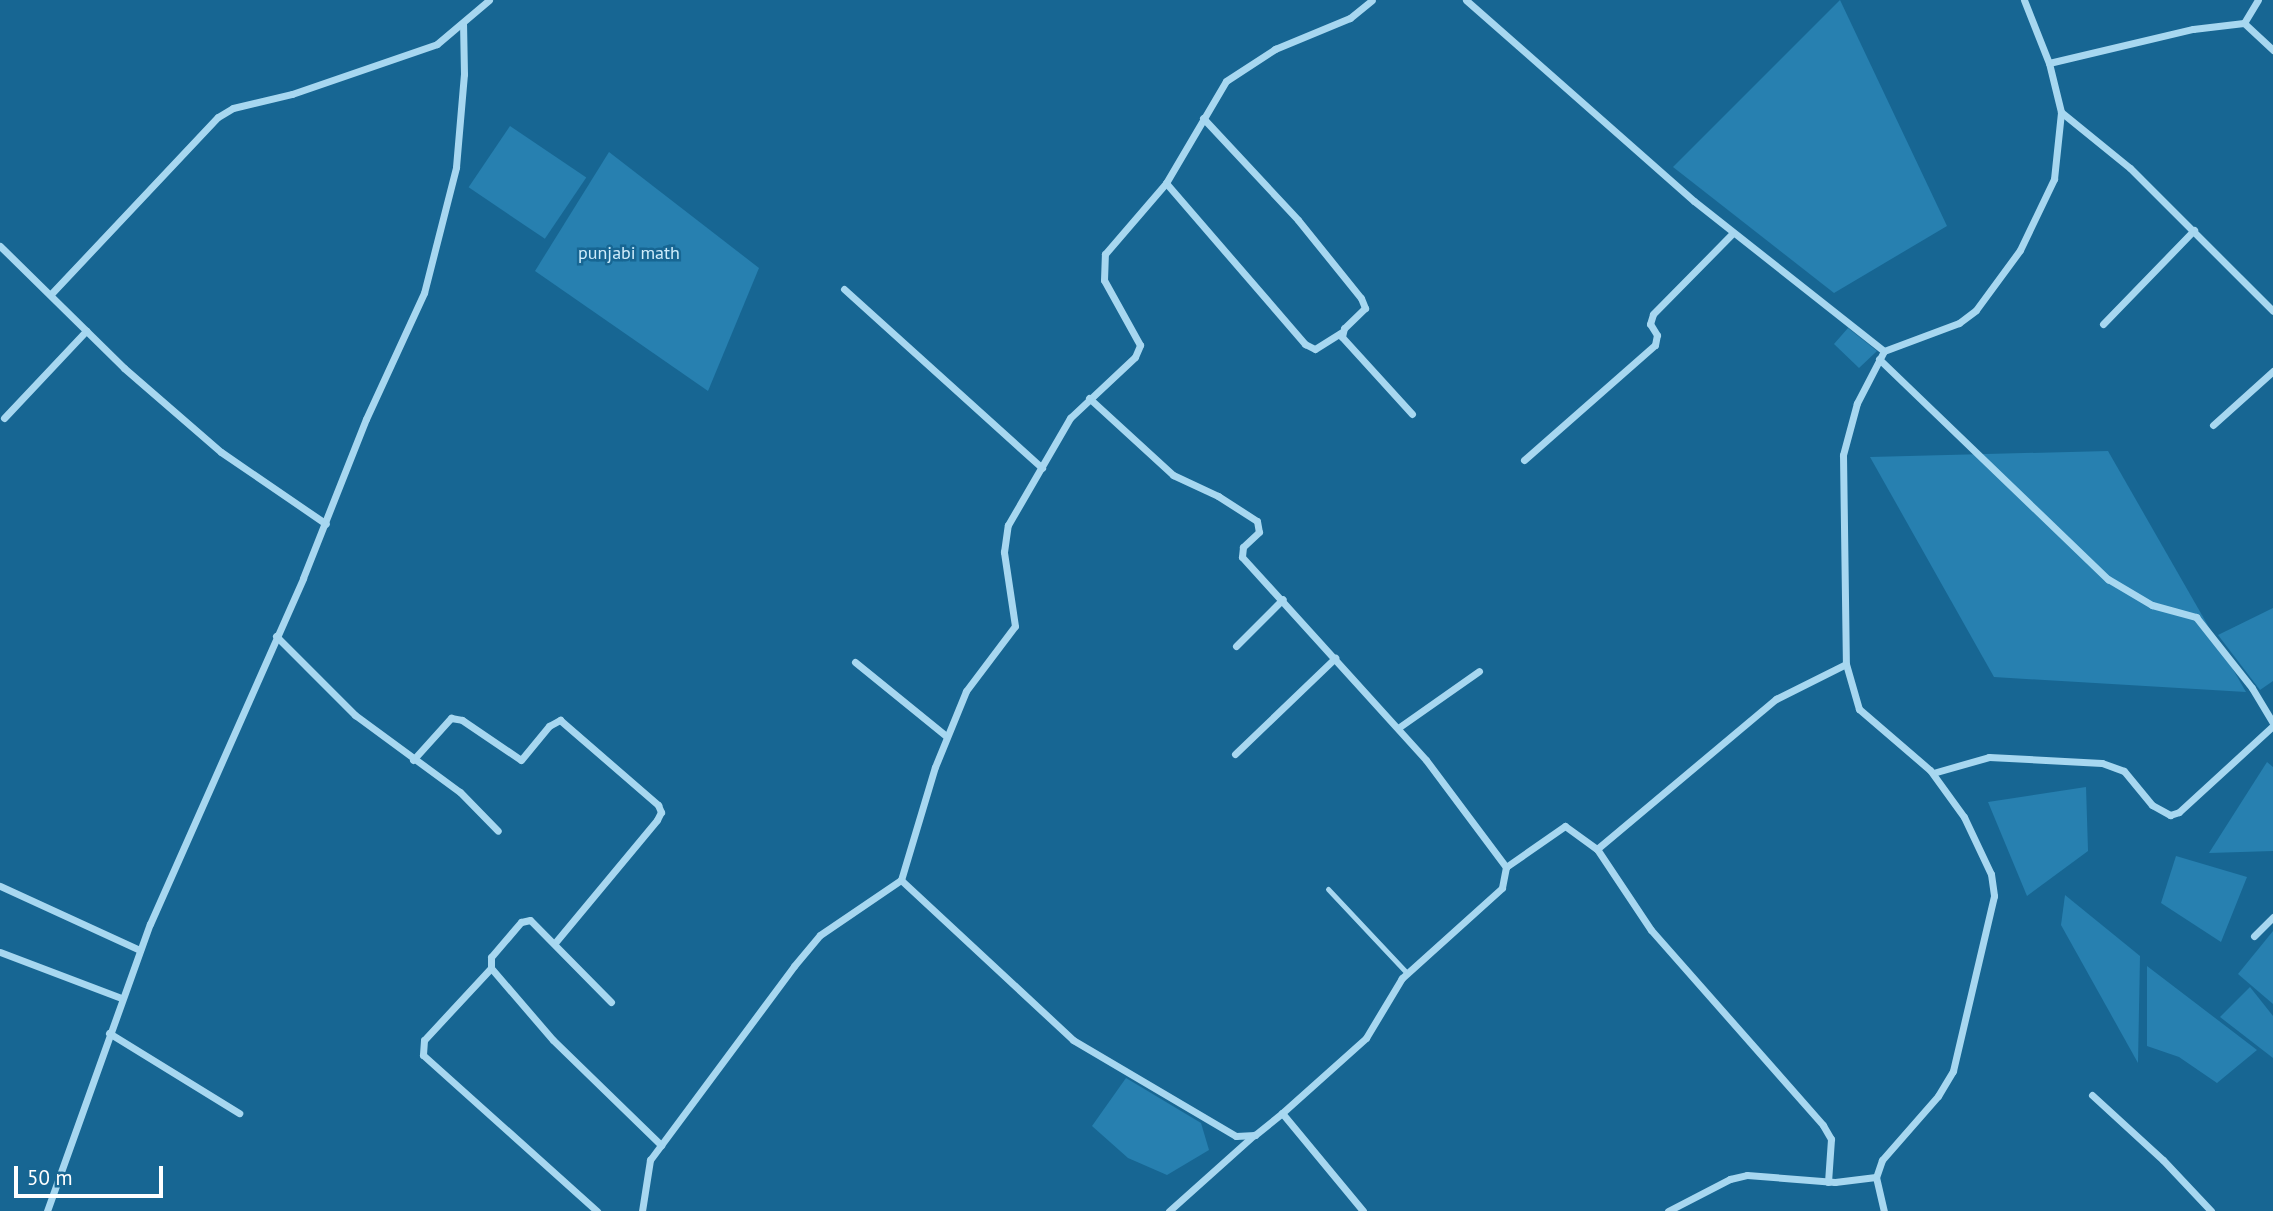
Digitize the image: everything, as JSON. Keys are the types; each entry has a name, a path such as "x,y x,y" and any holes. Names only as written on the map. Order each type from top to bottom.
{"street":[{"path":"51,294 218,117 233,108 292,94 437,44 489,0"},
{"path":"642,1211 650,1160 820,935 901,880 946,736 965,691 1015,626 1004,538 1070,418 1135,357 1140,345 1137,332 1104,280 1105,254 1166,183 1226,81 1275,49 1350,18 1372,0"},
{"path":"1466,0 1733,233 1884,351"},
{"path":"1884,1211 1876,1177 1882,1160 1938,1096 1953,1070 1992,915 1991,874 1964,817 1933,773 1859,709 1846,664 1843,455 1857,403 1884,351 1959,323 1976,310 2020,250 2054,179 2061,112 2049,64 2024,0"},
{"path":"2244,23 2258,0"},
{"path":"2049,64 2193,29 2244,23 2273,50"},
{"path":"47,1211 108,1033 140,950 326,524 366,419 424,293 442,235 456,167 463,93 463,24"},
{"path":"2061,112 2130,168 2273,311"},
{"path":"1166,183 1305,344 1315,349 1341,333 1365,308 1361,298 1315,239 1203,118"},
{"path":"2103,324 2194,230"},
{"path":"1524,460 1655,345 1657,335 1650,324 1653,314 1733,233"},
{"path":"0,246 86,331 246,472 326,524"},
{"path":"844,289 1042,468"},
{"path":"4,418 86,331"},
{"path":"1341,333 1412,414"},
{"path":"1880,359 2108,579 2152,605 2196,617 2252,688 2273,725 2179,812 2170,816 2152,805 2123,771 2102,763 1989,757 1933,773"},
{"path":"2213,425 2273,371"},
{"path":"1089,398 1173,475 1227,500 1257,522 1259,532 1241,552 1398,728 1506,867"},
{"path":"1236,646 1283,600"},
{"path":"276,636 355,715 460,792 498,831"},
{"path":"1235,754 1335,658"},
{"path":"855,662 946,736"},
{"path":"1597,849 1776,699 1846,664"},
{"path":"1398,728 1479,671"},
{"path":"413,760 451,718 462,720 521,760 549,726 560,720 658,805 660,815 555,943"},
{"path":"1169,1211 1366,1038 1407,973 1502,888 1506,867 1565,826 1597,849 1651,930 1823,1125 1831,1139 1828,1182"},
{"path":"901,880 1073,1040 1237,1136 1255,1135"},
{"path":"0,886 140,950"},
{"path":"2254,936 2273,917"},
{"path":"611,1002 555,943 526,919 491,957 491,968 553,1040 661,1145"},
{"path":"0,953 121,998"},
{"path":"491,968 424,1040 423,1055 597,1211"},
{"path":"108,1033 239,1113"},
{"path":"2092,1095 2211,1211"},
{"path":"1282,1113 1363,1211"},
{"path":"1668,1211 1730,1179 1747,1175 1828,1182 1876,1177"}],"lane":[{"path":"1328,889 1407,973"}],"green space":[{"path":"1840,0 1947,226 1834,293 1673,167"},
{"path":"510,126 586,177 545,239 469,187"},
{"name":"punjabi math","path":"609,152 759,268 708,391 535,271"},
{"path":"1848,328 1877,351 1859,368 1834,344"},
{"path":"2108,451 2246,692 1994,677 1870,457"},
{"path":"2273,608 2273,681 2260,690 2218,635"},
{"path":"2267,762 2273,767 2273,851 2209,853"},
{"path":"2086,787 2088,851 2027,896 1988,802"},
{"path":"2176,856 2247,877 2221,942 2161,903"},
{"path":"2065,895 2140,956 2138,1063 2061,925"},
{"path":"2273,931 2273,1004 2238,974"},
{"path":"2147,966 2257,1050 2217,1083 2179,1057 2147,1046"},
{"path":"2250,987 2273,1016 2273,1058 2220,1017"},
{"path":"1126,1078 1201,1123 1209,1150 1167,1175 1128,1158 1092,1126"}]}
